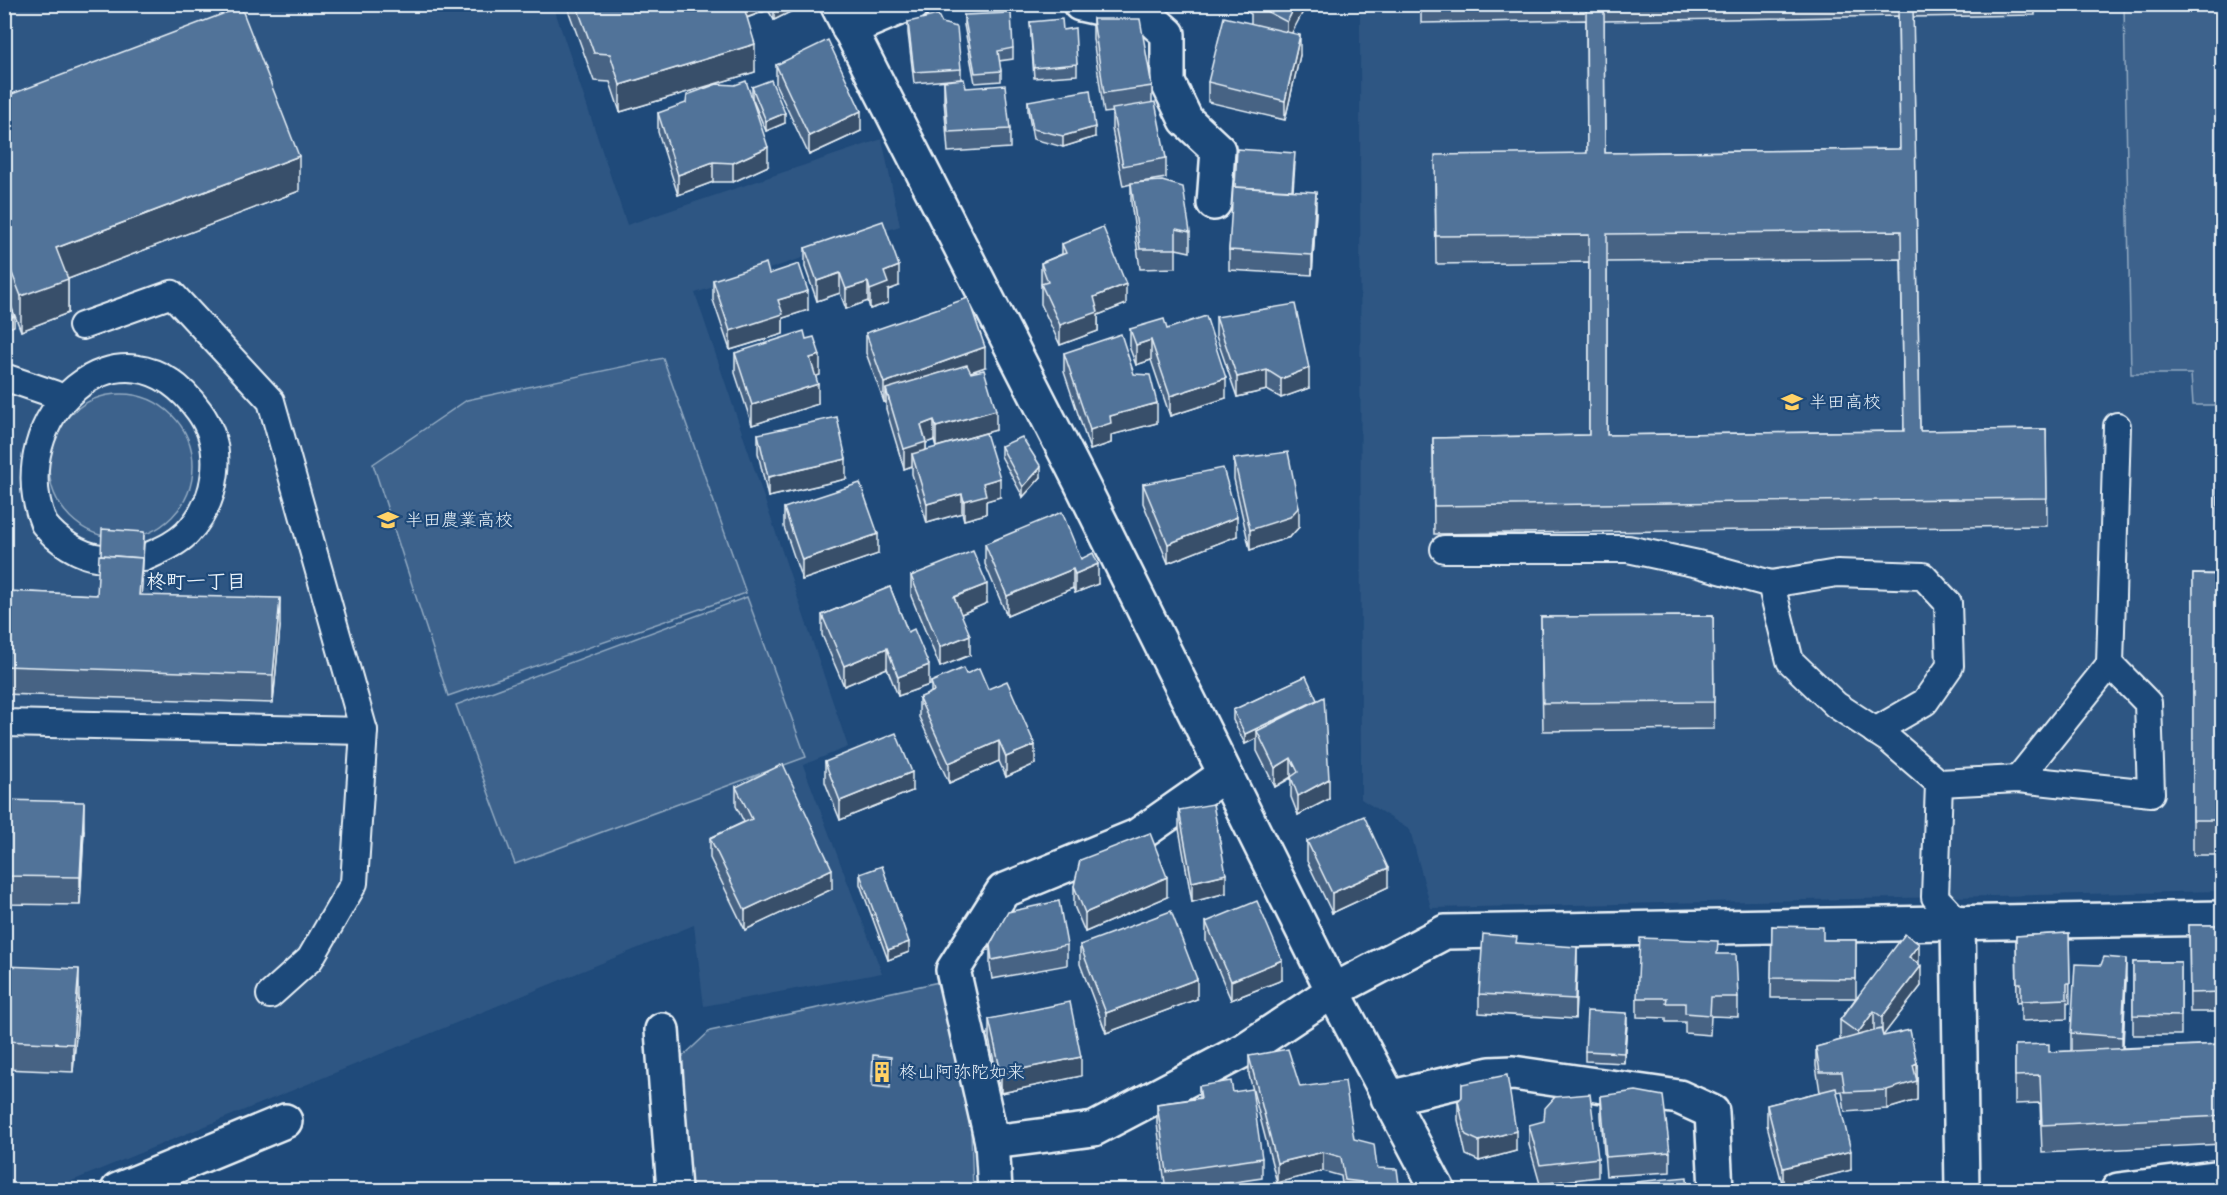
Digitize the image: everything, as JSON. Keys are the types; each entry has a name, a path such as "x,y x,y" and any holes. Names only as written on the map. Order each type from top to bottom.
{"street":[{"path":"913,4 843,17 1080,481 1333,991 1438,1191"},
{"path":"1080,4 1158,12 1168,34 1168,83 1186,120 1218,150 1214,203"},
{"path":"995,1191 992,1142 953,970 1003,891 1137,836 1224,775"},
{"path":"992,1142 1094,1129 1246,1049 1333,991 1445,932 2223,918"},
{"path":"1958,922 1962,1191"},
{"path":"662,1030 674,1191"},
{"path":"1388,1098 1490,1074 1514,1073 1679,1097 1712,1112 1716,1191"},
{"path":"118,1191 285,1121"},
{"path":"2118,1191 2223,1177"}],"lane":[{"path":"81,326 172,294 271,401 364,731 354,883 310,959 270,994"},
{"path":"101,558 92,557 69,546 49,531 21,493 22,465 26,442 34,419 54,394 66,384 88,373 111,368 138,370 163,378 185,393 201,414 212,438 216,463 213,490 202,514 186,534 166,548 144,558"},
{"path":"4,377 54,394"},
{"path":"2018,779 2110,664 2116,426"},
{"path":"1444,549 1628,549 1698,564 1771,584 1837,573 1923,576 1948,603 1950,666 1925,702 1875,731"},
{"path":"1771,584 1790,661 1836,705 1888,739 1939,783 2018,779 2151,793 2148,703 2110,664"},
{"path":"4,723 364,731"},
{"path":"1939,783 1935,897 1958,922"}],"shaded area":[{"name":"半田農業高校","path":"5,5 553,5 627,225 882,139 900,226 695,293 848,747 803,765 882,973 704,1006 694,925 50,1190 5,1190"},
{"name":"半田高校","path":"1360,5 2222,5 2222,891 1431,908 1410,830 1361,799"},
{"path":"2124,5 2222,5 2222,405 2193,405 2191,374 2131,374"},
{"path":"663,358 746,593 448,696 373,464 467,400"},
{"path":"121,394 149,399 172,415 188,438 193,466 188,494 172,517 149,533 121,538 93,533 70,517 54,494 49,466 54,438 70,415 93,399"},
{"path":"747,597 806,757 515,864 456,705"},
{"path":"939,982 970,1104 973,1190 692,1190 679,1060 710,1031"}],"building":[{"path":"576,4 743,4 755,44 620,85 610,54 594,53"},
{"path":"1253,4 1296,4 1287,22"},
{"path":"1586,4 1604,4 1605,153 1900,149 1898,4 1913,4 1920,431 2046,429 2047,498 1434,506 1433,438 1589,435 1589,235 1436,236 1435,155 1587,153","holes":["1901,231 1904,431 1607,435 1607,234"]},
{"path":"241,7 299,156 56,248 68,279 21,296 4,253 4,132 12,130 4,111 4,97"},
{"path":"1011,13 1013,48 998,51 1001,71 975,73 964,15"},
{"path":"938,15 942,23 957,27 961,69 914,72 908,22"},
{"path":"1224,17 1300,35 1285,101 1208,82"},
{"path":"1062,19 1063,30 1075,28 1077,64 1034,68 1030,22"},
{"path":"1093,19 1140,19 1152,86 1104,93"},
{"path":"828,40 861,111 809,136 776,65"},
{"path":"964,79 966,88 1005,85 1010,129 948,132 944,81"},
{"path":"771,80 785,113 766,121 752,87"},
{"path":"746,81 768,147 733,163 713,162 678,175 658,113 686,103 687,95 717,84 735,85"},
{"path":"1090,90 1095,127 1063,136 1033,129 1028,101"},
{"path":"1155,102 1166,158 1123,166 1112,109"},
{"path":"1237,149 1295,153 1292,190 1235,187"},
{"path":"1162,181 1183,187 1190,232 1176,229 1176,249 1140,249 1131,183"},
{"path":"1233,187 1316,192 1312,255 1229,250"},
{"path":"883,221 899,266 884,272 888,283 870,290 868,282 846,289 840,273 817,281 805,248"},
{"path":"1103,227 1126,284 1094,297 1098,312 1060,325 1041,284 1048,282 1041,263 1066,253 1062,244"},
{"path":"766,263 769,274 799,264 808,291 778,300 783,314 730,331 713,280"},
{"path":"6,294 14,316 4,320 4,295"},
{"path":"968,298 985,347 884,383 866,333"},
{"path":"1295,304 1309,368 1281,379 1267,370 1237,377 1216,317"},
{"path":"1206,316 1226,378 1170,396 1151,340 1136,345 1130,329 1164,319 1167,329"},
{"path":"804,331 806,339 814,337 820,355 810,358 818,384 752,405 735,353"},
{"path":"1121,334 1134,374 1150,375 1157,403 1110,416 1111,423 1090,430 1064,353"},
{"path":"967,365 971,373 984,370 996,410 936,427 934,420 921,425 926,442 904,449 886,389"},
{"path":"837,417 846,459 768,477 758,434"},
{"path":"2217,421 2223,421 2223,558 2218,558"},
{"path":"986,433 1000,478 983,483 986,495 964,501 962,494 927,504 912,454"},
{"path":"1022,437 1041,467 1023,487 1001,446"},
{"path":"1288,452 1299,507 1290,517 1250,530 1234,459"},
{"path":"1223,468 1237,517 1168,544 1143,484"},
{"path":"860,483 878,534 802,560 784,508"},
{"path":"1062,512 1081,559 1093,553 1098,564 1075,574 1073,569 1007,596 985,544"},
{"path":"102,529 144,532 142,575 142,558 101,555"},
{"path":"973,551 987,584 954,597 970,635 940,647 911,576"},
{"path":"99,555 142,558 139,595 280,598 273,675 4,666 4,591 97,595"},
{"path":"2193,574 2223,575 2223,820 2193,820"},
{"path":"890,587 908,632 914,629 929,665 898,677 887,648 844,666 822,615"},
{"path":"1713,616 1714,702 1543,703 1541,617"},
{"path":"963,668 966,674 979,668 988,689 1007,681 1035,745 1006,757 999,741 949,763 919,698 934,691 931,682"},
{"path":"1306,676 1317,700 1245,734 1233,710"},
{"path":"1324,697 1329,779 1298,796 1291,777 1298,772 1291,758 1275,768 1257,731"},
{"path":"896,733 912,772 840,801 825,762"},
{"path":"783,764 832,869 745,910 710,838 752,819 736,787"},
{"path":"4,800 84,802 80,877 4,876"},
{"path":"1213,804 1226,874 1192,882 1179,810"},
{"path":"1364,816 1388,868 1332,893 1307,841"},
{"path":"1150,833 1167,877 1085,913 1074,886 1080,860"},
{"path":"882,866 909,942 888,950 860,874"},
{"path":"1059,901 1067,945 992,960 990,945 1008,912"},
{"path":"1257,901 1282,960 1231,981 1206,922"},
{"path":"1171,911 1197,979 1106,1013 1080,945"},
{"path":"2189,925 2223,925 2223,992 2190,993"},
{"path":"1772,926 1823,927 1823,940 1856,940 1856,979 1771,978"},
{"path":"2069,933 2070,983 2067,983 2067,999 2021,1001 2021,983 2017,983 2016,936"},
{"path":"1483,934 1517,937 1516,943 1577,947 1575,999 1479,994"},
{"path":"1905,934 1919,944 1909,957 1921,966 1882,1017 1874,1011 1858,1033 1840,1020"},
{"path":"1640,938 1718,941 1717,954 1736,954 1738,997 1711,997 1710,1015 1685,1013 1685,1003 1666,1003 1667,998 1637,998"},
{"path":"2104,957 2126,959 2122,1037 2071,1033 2075,964 2101,965"},
{"path":"2133,962 2181,962 2181,1016 2133,1015"},
{"path":"4,966 79,969 73,1044 4,1041"},
{"path":"1070,1002 1081,1057 1001,1073 989,1019"},
{"path":"1587,1011 1627,1013 1624,1053 1585,1051"},
{"path":"1881,1029 1883,1036 1910,1030 1917,1063 1913,1065 1917,1081 1887,1090 1845,1092 1842,1072 1820,1072 1816,1047"},
{"path":"2049,1044 2049,1052 2223,1044 2223,1116 2042,1125 2040,1075 2015,1076 2015,1045"},
{"path":"1288,1049 1300,1087 1345,1081 1354,1139 1374,1144 1377,1168 1397,1169 1400,1191 1364,1191 1361,1182 1345,1180 1341,1157 1323,1152 1277,1163 1249,1056"},
{"path":"873,1055 891,1057 890,1077 872,1076"},
{"path":"1507,1075 1516,1131 1479,1141 1466,1135 1458,1101 1462,1097 1462,1084"},
{"path":"1231,1081 1233,1092 1252,1089 1262,1158 1167,1172 1157,1104 1201,1098 1199,1086"},
{"path":"1836,1088 1851,1151 1783,1168 1767,1105"},
{"path":"1636,1091 1663,1096 1670,1152 1606,1157 1601,1096"},
{"path":"1590,1094 1598,1158 1540,1165 1529,1125 1544,1121 1545,1108 1555,1097"},
{"path":"1687,1177 1688,1191 1593,1191 1594,1186"}],"place":[{"name":"半田高校","path":"1792,402"},
{"name":"半田農業高校","path":"388,520"},
{"name":"柊山阿弥陀如来","path":"882,1072"}],"district":[{"name":"柊町一丁目","path":"196,581"}]}
